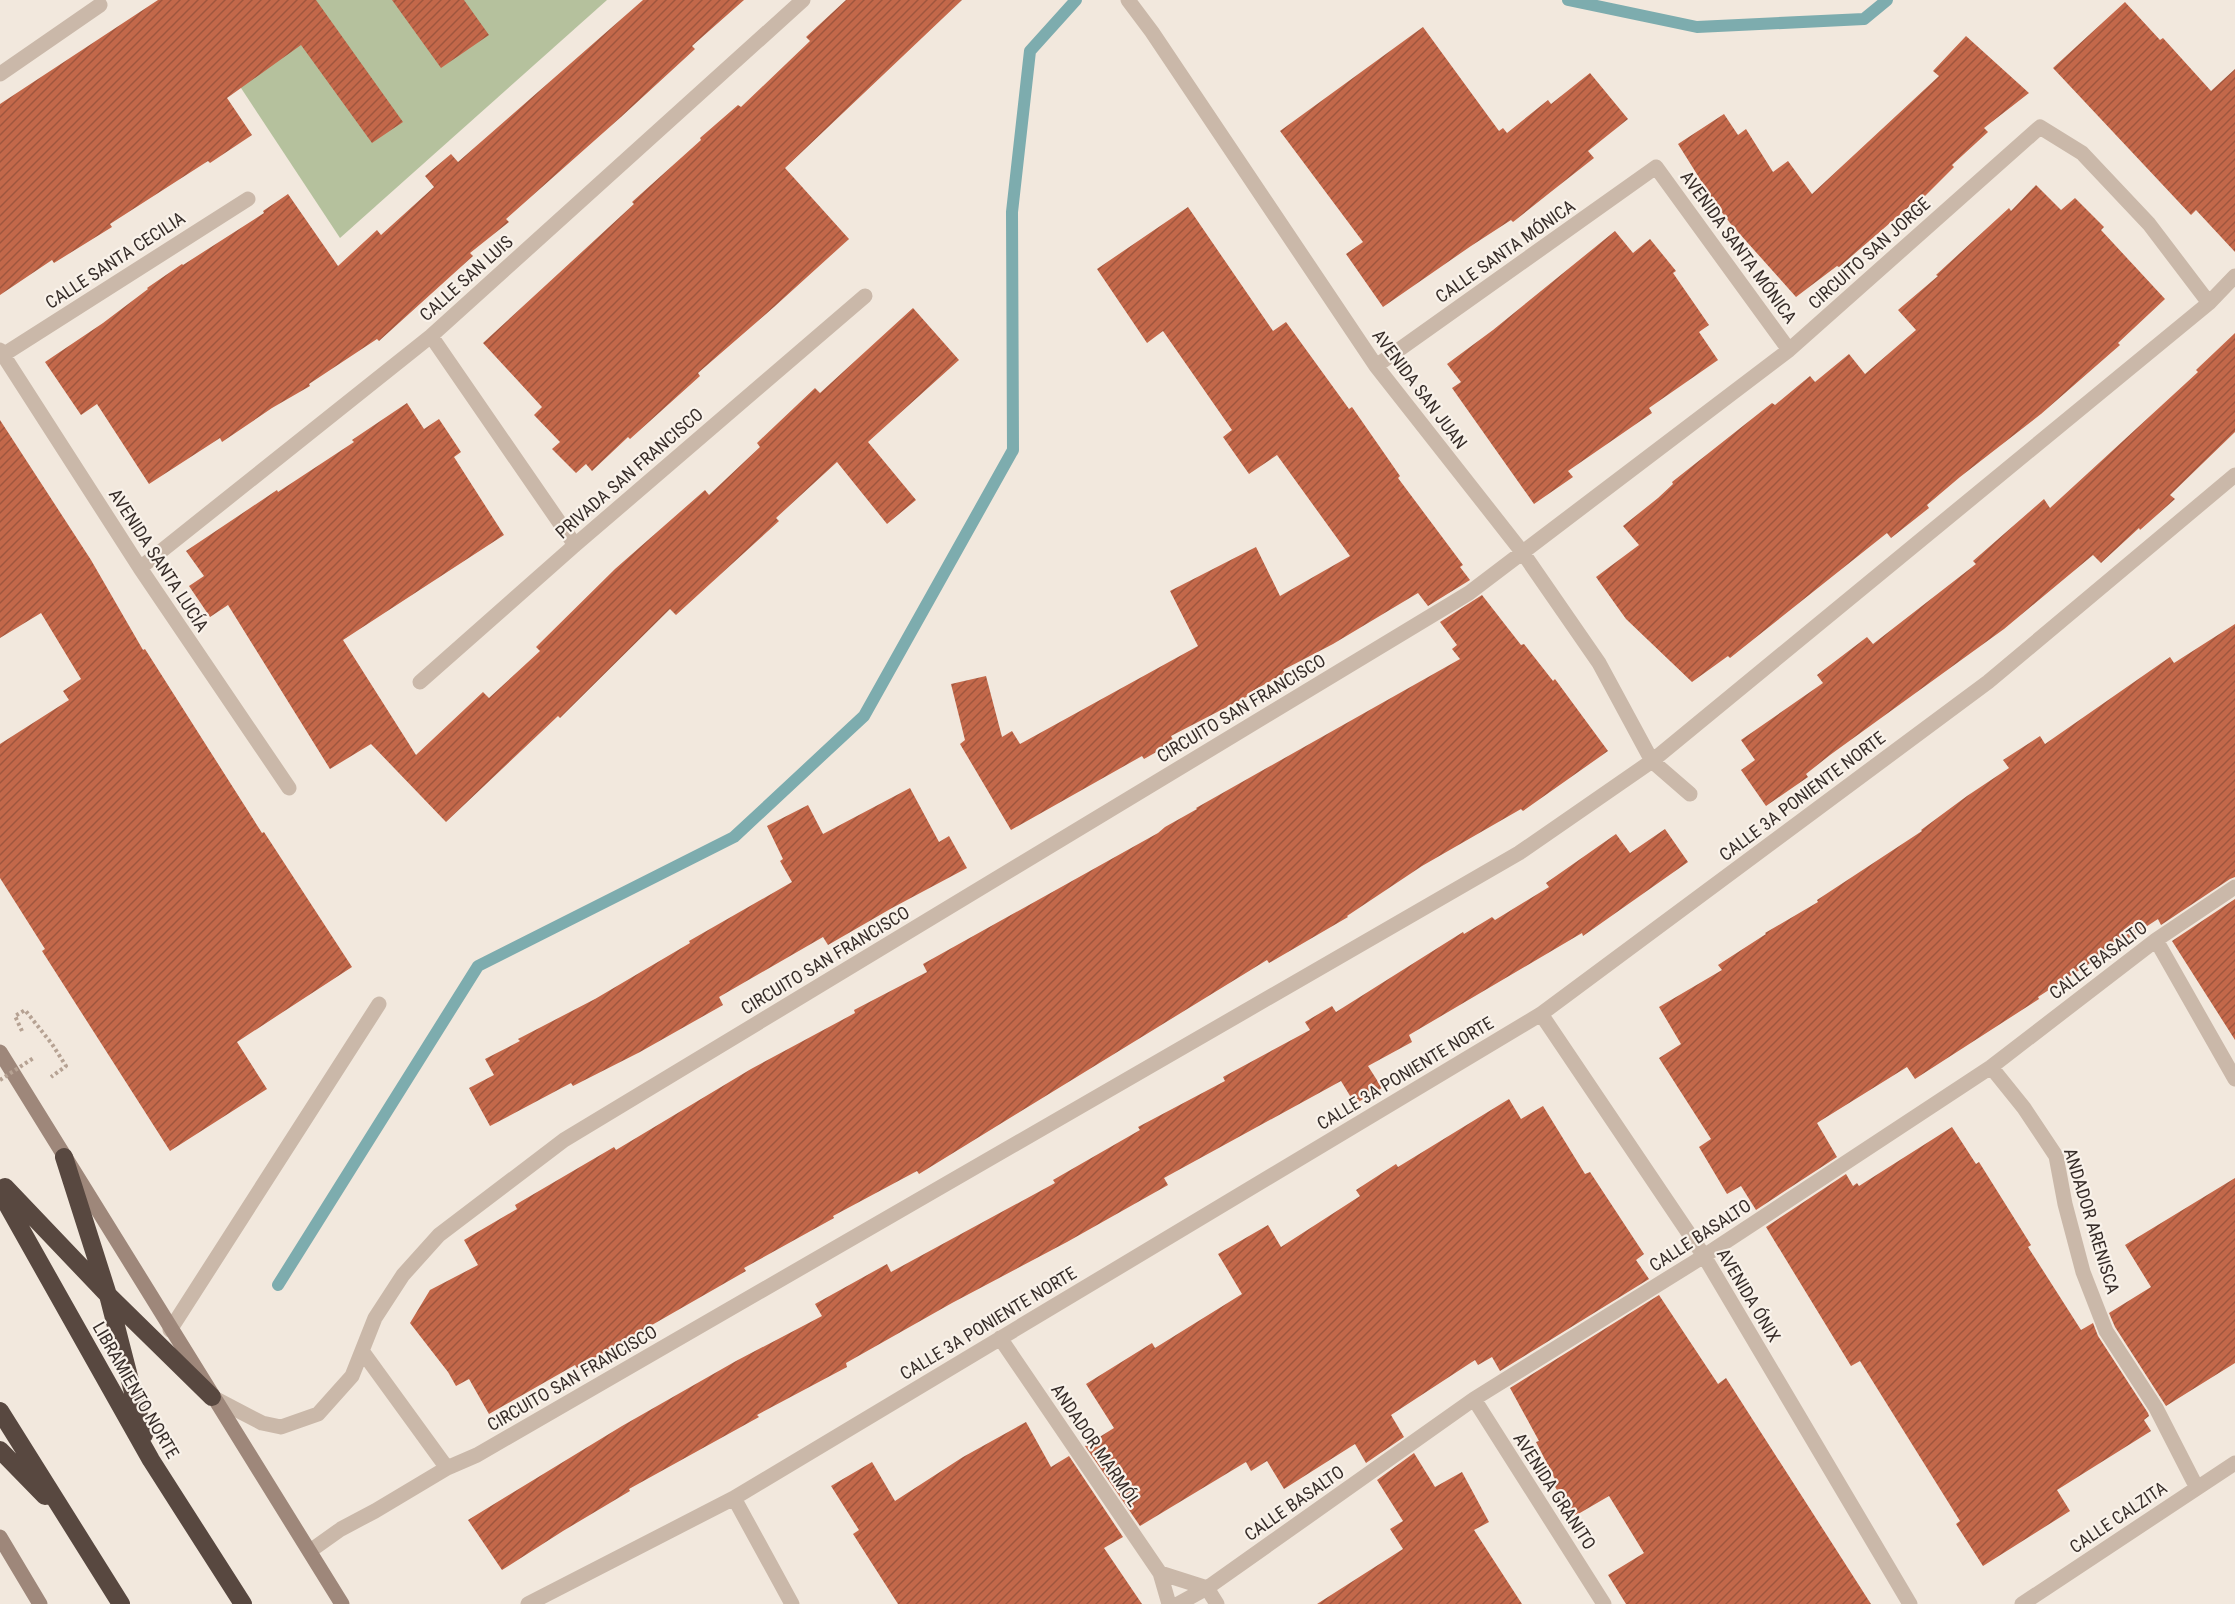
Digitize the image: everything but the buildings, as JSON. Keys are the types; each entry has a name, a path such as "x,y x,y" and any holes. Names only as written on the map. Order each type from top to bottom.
{"highway":[{"path":"64,1157 108,1294 151,1460"},
{"path":"0,1182 212,1397"},
{"name":"LIBRAMIENTO NORTE","path":"0,1192 151,1460 243,1604"},
{"path":"0,1411 121,1604"},
{"path":"0,1450 71,1523"}],"street":[{"name":"CALLE SAN LUIS","path":"140,568 431,336 803,0"},
{"name":"AVENIDA SAN JUAN","path":"1128,0 1152,32 1376,366 1523,553 1599,663 1652,761 1690,794"},
{"path":"0,74 100,5"},
{"name":"CIRCUITO SAN JORGE","path":"1523,553 1789,350 2040,127 2082,153 2149,224 2209,303"},
{"name":"CALLE SANTA MÓNICA","path":"1376,366 1656,167"},
{"name":"AVENIDA SANTA MÓNICA","path":"1656,167 1789,350"},
{"name":"CALLE SANTA CECILIA","path":"2,352 248,199"},
{"path":"1652,761 2209,303 2235,276"},
{"name":"PRIVADA SAN FRANCISCO","path":"420,682 575,545 866,296"},
{"path":"431,336 575,545"},
{"name":"AVENIDA SANTA LUCÍA","path":"2,352 140,568 290,788"},
{"name":"CALLE 3A PONIENTE NORTE","path":"528,1604 734,1498 1541,1014 1988,682 2235,475"},
{"name":"CIRCUITO SAN FRANCISCO","path":"212,1397 262,1424 281,1427 318,1414 352,1376 375,1318 404,1275 439,1234 564,1140 1469,593 1523,553"},
{"name":"CIRCUITO SAN FRANCISCO","path":"310,1551 341,1529 447,1468 477,1455 1519,853 1652,761"},
{"name":"CALLE BASALTO","path":"1178,1604 1207,1588 1474,1400 1704,1256 1991,1067 2156,940 2235,887"},
{"path":"2156,940 2235,1078"},
{"path":"170,1330 379,1004"},
{"name":"AVENIDA ÓNIX","path":"1541,1014 1704,1256 1910,1604"},
{"path":"0,1052 170,1330 342,1604"},
{"name":"ANDADOR ARENISCA","path":"1991,1067 2024,1108 2056,1156 2065,1204 2083,1272 2106,1331 2156,1408 2197,1488"},
{"name":"ANDADOR MARMÓL","path":"1000,1338 1160,1573 1169,1604"},
{"path":"362,1351 447,1468"},
{"name":"AVENIDA GRANITO","path":"1474,1400 1604,1604"},
{"name":"CALLE CALZITA","path":"2022,1604 2235,1463"},
{"path":"734,1498 792,1604"},
{"path":"0,1537 40,1604"},
{"path":"1160,1573 1207,1588 1217,1604"}],"path":[{"path":"25,1037 15,1016 25,1010 52,1044"},
{"path":"0,1080 35,1057 30,1047"}],"green space":[{"path":"183,0 607,0 340,238"}],"waterway":[{"path":"278,1285 478,966 734,837 864,716 1013,450 1012,212 1030,51 1076,0"},
{"path":"1568,0 1697,27 1864,19 1887,0"}]}
